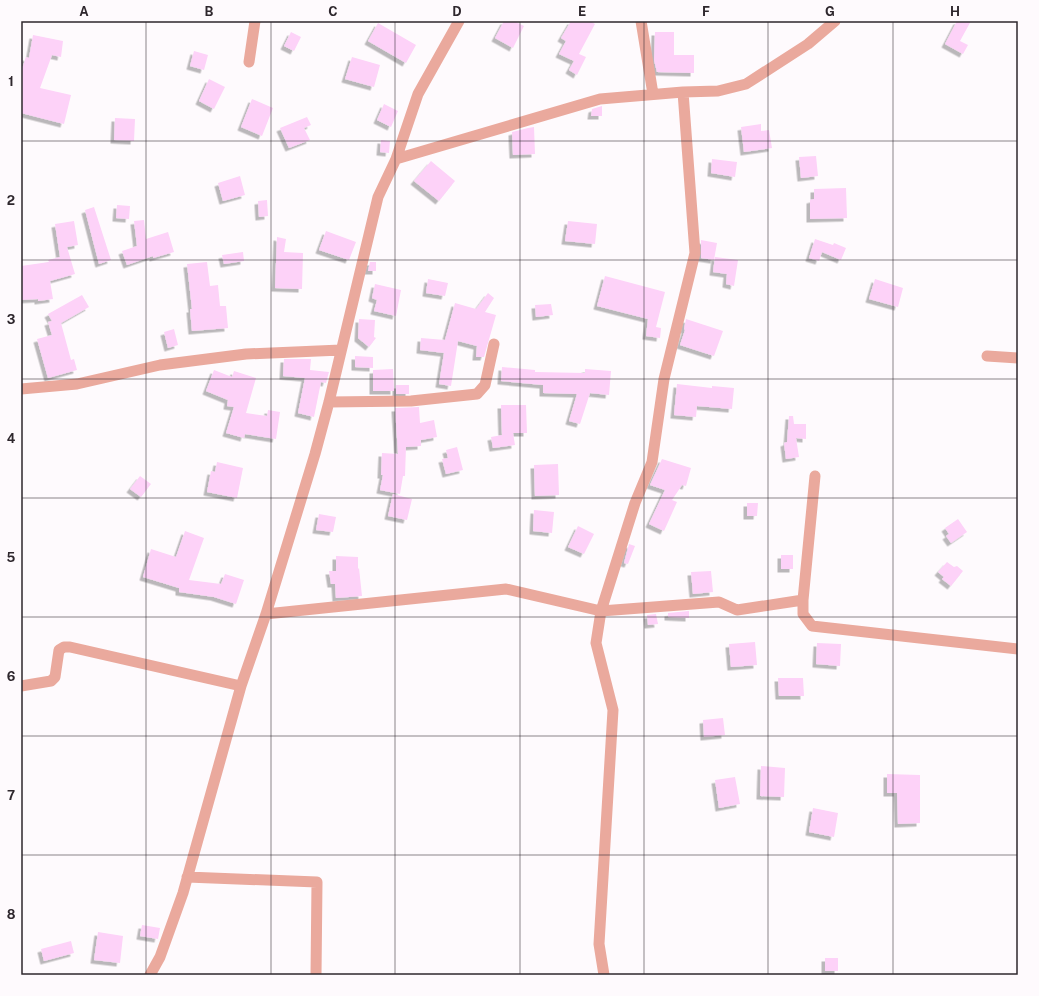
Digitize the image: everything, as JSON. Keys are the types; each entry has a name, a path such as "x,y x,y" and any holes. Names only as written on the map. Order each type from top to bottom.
{"street":[{"path":"249,62 255,21"},
{"path":"150,975 160,957 183,893 241,686 266,614 315,454 329,402 340,350 378,197 396,159 418,94 459,21"},
{"path":"641,21 653,94"},
{"path":"396,159 600,99 653,94 718,91 746,84 808,44 835,21"},
{"path":"604,975 599,944 613,710 596,643 601,611 635,503 652,462 664,379 694,254 683,92"},
{"path":"329,402 411,401 477,394 485,385 494,344"},
{"path":"21,389 77,384 160,365 246,354 340,350"},
{"path":"987,356 1018,358"},
{"path":"815,476 803,600 803,614 812,626 1018,649"},
{"path":"266,614 506,589 601,611 719,602 737,610 803,600"},
{"path":"21,686 51,681 55,677 60,650 64,646 241,686"},
{"path":"187,877 317,882 316,975"}],"building":[{"path":"504,21 514,21 524,26 513,48 495,38"},
{"path":"571,21 590,21 595,24 579,54 586,57 577,75 569,70 574,61 559,54 566,41 561,38"},
{"path":"957,21 971,21 960,41 968,45 963,54 945,44"},
{"path":"378,23 416,45 406,63 368,41"},
{"path":"291,32 301,37 294,51 284,46"},
{"path":"655,32 674,32 674,55 694,55 694,73 657,72 654,60"},
{"path":"33,35 63,41 61,57 52,55 40,88 71,95 64,124 21,113 21,72 26,57 29,58"},
{"path":"194,51 208,55 204,70 190,66"},
{"path":"352,57 380,65 374,87 345,79"},
{"path":"209,79 225,87 214,109 199,101"},
{"path":"252,99 273,108 262,136 241,127"},
{"path":"384,104 398,111 391,127 377,120"},
{"path":"602,106 602,116 591,116 592,109"},
{"path":"307,117 311,125 304,128 310,140 289,148 280,128"},
{"path":"115,118 135,119 134,141 114,140"},
{"path":"761,124 761,131 769,130 772,148 744,152 741,127"},
{"path":"534,127 535,154 513,155 512,132"},
{"path":"381,140 390,141 389,153 380,152"},
{"path":"816,156 818,176 801,178 799,157"},
{"path":"712,159 737,162 735,177 711,173"},
{"path":"431,161 455,181 439,201 414,181"},
{"path":"240,176 245,195 223,201 218,183"},
{"path":"846,188 847,218 810,219 810,200 814,199 814,189"},
{"path":"267,200 268,216 259,217 258,201"},
{"path":"117,205 130,206 129,219 116,218"},
{"path":"94,207 111,260 99,264 85,210"},
{"path":"144,220 146,239 168,232 174,252 153,258 153,256 127,265 122,251 137,246 134,221"},
{"path":"74,221 78,245 67,247 75,274 50,281 53,299 38,301 38,299 21,300 21,266 49,262 48,260 60,257 55,224"},
{"path":"568,221 597,224 595,244 565,241"},
{"path":"326,231 356,242 349,260 319,250"},
{"path":"277,237 286,239 284,252 303,253 302,289 275,288"},
{"path":"815,239 833,245 834,243 846,248 841,260 822,252 819,261 809,258"},
{"path":"701,240 717,243 714,260 701,258"},
{"path":"243,252 244,261 224,264 222,255"},
{"path":"715,257 738,260 734,286 726,284 727,274 713,272"},
{"path":"207,262 210,286 218,285 220,306 226,306 228,328 192,331 190,309 192,309 187,264"},
{"path":"370,262 376,262 376,271 368,271"},
{"path":"605,276 665,292 656,327 661,328 660,338 646,336 648,319 597,306"},
{"path":"428,279 448,283 445,296 426,293"},
{"path":"875,279 903,288 898,307 869,299"},
{"path":"375,284 401,290 396,316 374,311 377,300 372,298"},
{"path":"488,293 494,298 485,312 496,315 484,357 476,357 477,346 458,341 451,386 439,384 444,353 420,350 421,338 445,340 455,303 476,309"},
{"path":"82,295 89,307 61,323 71,360 74,359 77,370 48,378 37,339 52,335 48,322 52,321 48,314"},
{"path":"551,304 553,315 536,317 535,305"},
{"path":"359,319 375,320 374,337 376,338 369,347 358,338"},
{"path":"686,319 723,331 714,356 680,345 685,330"},
{"path":"174,329 178,345 168,348 164,332"},
{"path":"355,356 373,357 373,368 355,367"},
{"path":"284,359 311,359 310,370 329,372 326,383 321,382 314,417 298,413 305,378 283,376"},
{"path":"502,367 535,370 535,372 585,373 585,369 611,371 609,395 590,393 580,424 569,421 577,394 543,393 543,385 501,381"},
{"path":"393,369 394,391 373,391 373,370"},
{"path":"214,370 232,377 234,371 256,378 246,413 267,416 268,410 280,412 276,439 245,434 244,438 226,433 234,407 227,406 228,400 206,391"},
{"path":"677,384 712,388 712,386 734,388 732,409 697,406 696,417 674,415"},
{"path":"396,385 409,385 409,394 396,394"},
{"path":"501,405 526,405 527,433 513,433 515,445 493,448 491,437 502,435"},
{"path":"419,407 420,423 434,420 437,437 421,440 421,446 406,447 405,476 403,476 400,494 380,490 383,475 381,475 382,453 398,454 395,408"},
{"path":"789,416 793,416 794,424 806,424 806,439 796,438 799,457 786,459 784,443 787,442"},
{"path":"457,447 463,470 446,474 442,459 448,458 446,450"},
{"path":"662,459 691,468 686,486 682,485 672,500 677,502 664,531 649,524 665,490 650,485"},
{"path":"217,462 243,468 237,498 207,492 211,471 215,472"},
{"path":"558,464 559,495 535,496 534,465"},
{"path":"140,476 151,484 141,497 130,489"},
{"path":"393,494 412,499 407,520 388,516"},
{"path":"747,503 758,503 757,516 747,516"},
{"path":"534,510 554,512 552,533 533,531"},
{"path":"319,514 336,517 333,532 316,530"},
{"path":"958,519 967,532 951,543 946,536 949,534 945,528"},
{"path":"578,526 594,534 584,554 568,547"},
{"path":"185,531 204,538 189,580 221,584 225,574 244,580 236,604 214,597 179,592 179,588 143,577 151,549 176,557"},
{"path":"629,544 635,546 628,564 624,563"},
{"path":"781,555 793,555 793,569 781,569"},
{"path":"336,556 358,557 358,569 359,568 362,596 336,598 335,584 331,584 329,571 336,571"},
{"path":"947,562 954,567 957,566 963,571 951,586 942,579 944,577 938,572"},
{"path":"711,571 713,592 693,594 691,572"},
{"path":"689,611 689,618 668,617 668,613"},
{"path":"656,614 658,624 648,625 647,615"},
{"path":"755,642 757,665 731,667 729,644"},
{"path":"817,643 841,644 840,666 816,664"},
{"path":"778,678 803,678 804,696 779,696"},
{"path":"723,718 725,735 704,737 703,720"},
{"path":"761,766 785,768 784,797 760,796"},
{"path":"887,774 920,775 920,823 898,824 897,793 887,793"},
{"path":"735,777 740,804 719,808 715,780"},
{"path":"813,808 838,813 834,837 809,832"},
{"path":"142,925 160,928 158,939 140,936"},
{"path":"98,932 123,936 120,963 94,960"},
{"path":"71,941 74,953 44,961 41,949"},
{"path":"825,958 838,958 838,971 825,971"}]}
